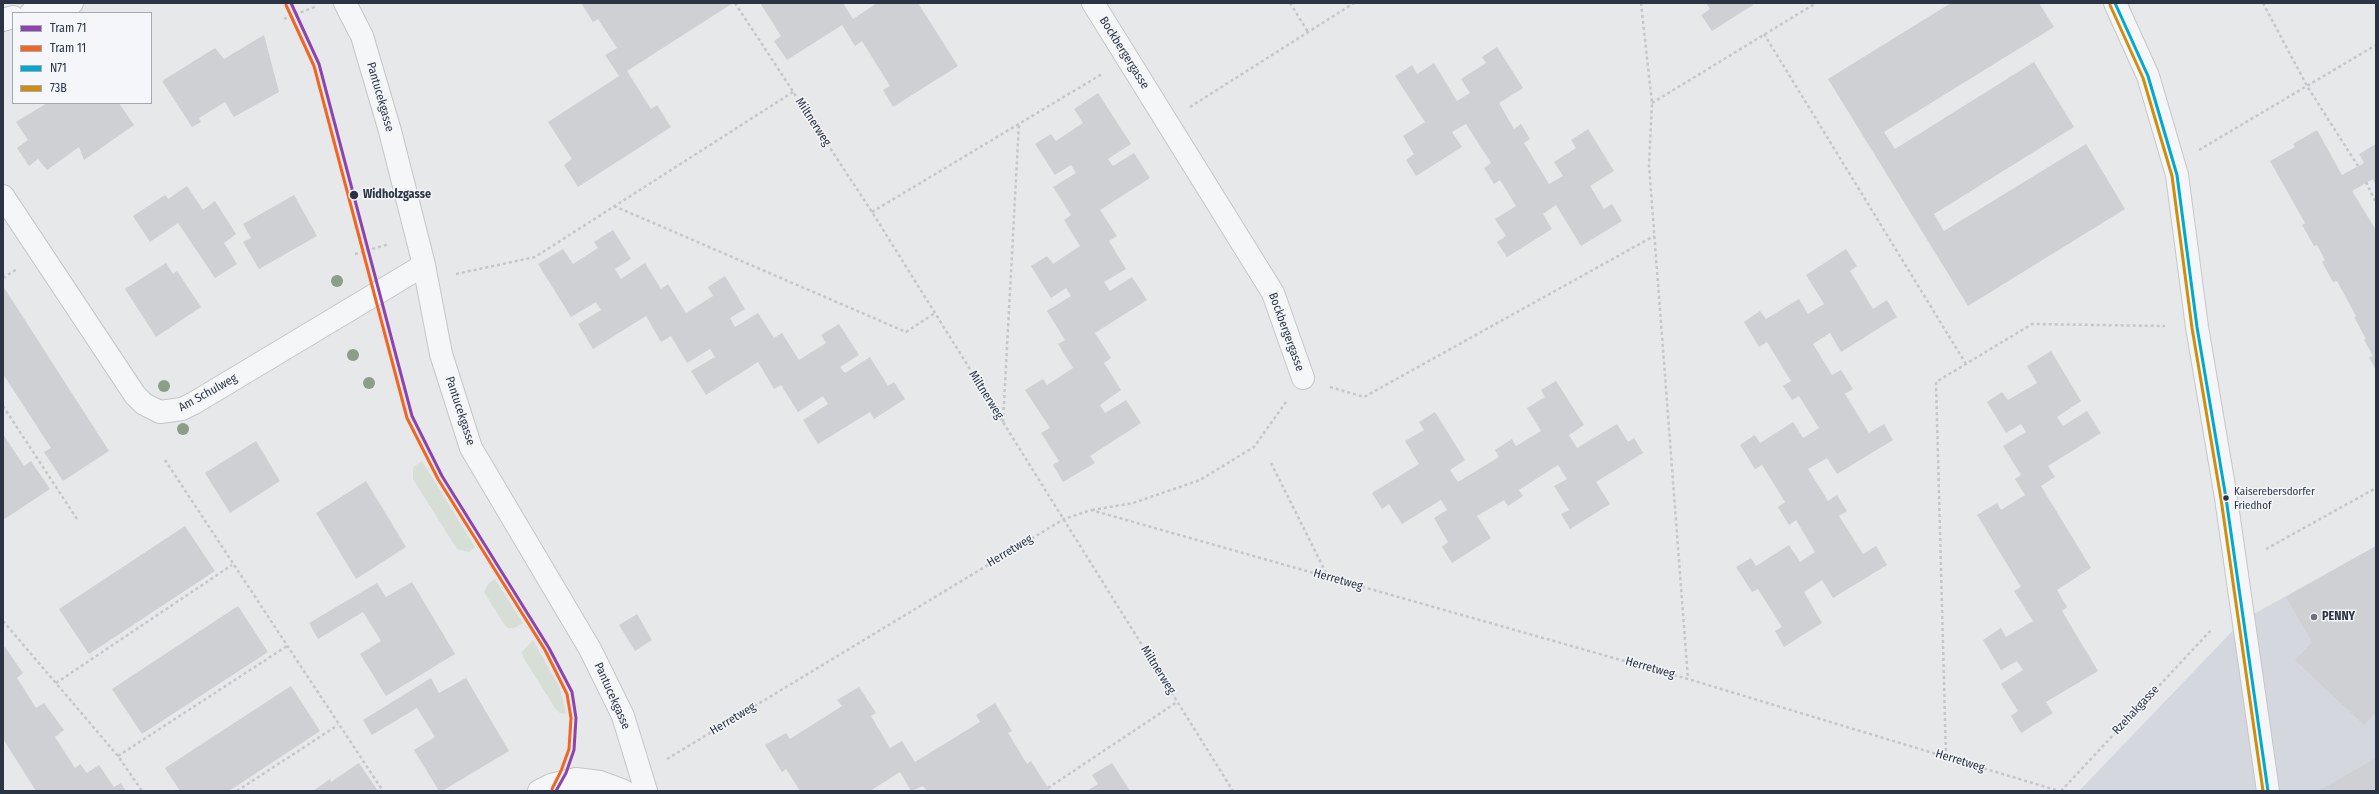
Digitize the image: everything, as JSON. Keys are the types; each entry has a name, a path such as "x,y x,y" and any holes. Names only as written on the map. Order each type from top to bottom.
{"street":[{"path":"35,12 72,3"},
{"name":"Pantucekgasse","path":"345,3 362,36 372,67 426,273 441,354 471,448 590,649 623,716 646,791"},
{"name":"Bockbergergasse","path":"1093,3 1273,293 1304,378"},
{"path":"2115,3 2148,76 2174,165 2268,791"},
{"name":"Am Schulweg","path":"3,196 135,396 144,404 160,412 177,410 194,403 426,273"},
{"path":"539,791 551,785 576,779 600,782 624,791"}],"path":[{"path":"284,19 323,3"},
{"name":"Miltnerweg","path":"735,3 872,212 1233,791"},
{"path":"1290,3 1308,32"},
{"path":"1166,122 1354,3"},
{"path":"1641,3 1652,103 1649,165 1688,679"},
{"path":"1652,103 1816,3"},
{"path":"2263,3 2307,86 2358,166"},
{"path":"1764,34 1966,364"},
{"path":"2174,165 2376,45"},
{"path":"872,212 1102,74"},
{"path":"426,273 535,257 793,92"},
{"path":"1003,422 1019,123"},
{"path":"2366,182 2376,202"},
{"path":"614,206 906,332 935,312"},
{"path":"1304,378 1364,397 1654,236"},
{"path":"355,254 395,242"},
{"path":"1946,757 1936,382 2032,324 2165,326"},
{"name":"Bockbergergasse","path":"1091,510 1132,503 1200,480 1254,447 1304,378"},
{"path":"3,406 77,519"},
{"path":"165,460 232,565 383,791"},
{"path":"1271,463 1328,577"},
{"path":"2266,549 2376,488"},
{"name":"Herretweg","path":"666,760 1064,519 1091,510 1688,679 2060,791"},
{"path":"56,683 232,565"},
{"path":"3,621 118,756 142,791"},
{"name":"Rzehakgasse","path":"2060,791 2212,629"},
{"path":"118,756 286,646"},
{"path":"1048,788 1178,702"},
{"path":"237,791 338,725"}],"shaded area":[{"path":"422,461 475,547 469,552 457,549 413,479 413,467"},
{"path":"2376,546 2376,791 2079,791 2243,620"},
{"path":"495,579 523,623 514,628 508,628 504,624 484,592 488,584"},
{"path":"533,640 560,688 566,714 560,713 555,708 523,657 522,652"}],"building":[{"path":"581,3 733,3 627,71 651,109 657,105 671,127 578,187 564,165 572,159 548,122 619,76 605,55 617,48 598,19 593,22"},
{"path":"760,3 843,3 853,19 877,3 918,3 958,66 893,107 883,90 890,86 862,41 855,46 842,25 787,60 774,41 781,36"},
{"path":"1706,3 1752,3 1753,5 1712,31 1701,15 1710,9"},
{"path":"1951,3 2039,3 2054,27 1884,132 1895,149 2034,62 2074,127 1934,214 1944,231 2086,144 2125,209 1968,306 1828,79"},
{"path":"264,35 279,92 234,117 225,102 199,118 201,122 192,127 162,81 215,48 224,59"},
{"path":"1497,47 1523,88 1499,103 1514,129 1521,124 1530,139 1524,143 1549,184 1563,176 1554,162 1576,148 1571,140 1588,129 1614,171 1590,186 1604,209 1612,204 1622,221 1581,246 1556,205 1543,214 1552,229 1507,257 1497,242 1506,236 1495,219 1516,206 1500,180 1494,184 1484,168 1491,163 1466,124 1452,132 1462,147 1416,176 1406,160 1414,154 1403,136 1425,122 1395,76 1412,65 1417,74 1434,63 1457,101 1470,93 1461,79 1486,63 1482,57"},
{"path":"1098,93 1131,144 1108,159 1113,166 1134,153 1150,178 1100,210 1117,236 1109,241 1126,269 1104,282 1110,291 1132,277 1147,300 1095,333 1111,358 1104,363 1121,390 1100,405 1105,413 1126,400 1141,423 1090,456 1095,463 1063,482 1053,465 1059,461 1041,433 1050,428 1025,390 1043,379 1047,385 1073,368 1058,344 1065,340 1047,311 1071,296 1066,288 1051,298 1031,266 1047,256 1053,264 1080,246 1064,220 1071,215 1053,187 1076,173 1071,165 1055,175 1035,144 1051,134 1056,141 1083,123 1074,109"},
{"path":"45,104 120,104 134,125 84,160 79,147 47,170 38,159 29,166 17,148 28,140 16,122"},
{"path":"2317,130 2342,175 2364,163 2359,154 2376,144 2376,185 2373,179 2352,191 2376,230 2376,370 2369,357 2373,356 2364,340 2366,339 2354,317 2356,316 2337,281 2333,282 2322,262 2325,260 2317,245 2314,246 2302,225 2305,223 2270,161 2295,147 2293,144"},
{"path":"187,186 203,210 215,201 236,234 224,243 237,264 215,278 178,223 150,242 133,216 165,195 168,199"},
{"path":"294,195 317,236 259,269 243,242 251,238 243,224"},
{"path":"613,230 631,259 615,269 621,279 645,263 661,289 668,284 686,313 713,296 708,287 725,276 745,309 730,318 735,327 758,313 774,338 782,333 799,360 826,343 821,335 839,324 859,355 840,367 845,373 870,357 888,386 894,382 905,399 874,419 870,412 818,444 803,420 828,404 823,396 798,412 781,385 774,389 758,362 706,395 691,371 715,357 710,349 687,363 671,336 661,342 646,316 593,349 578,324 601,310 596,302 571,317 538,264 563,249 573,264 598,248 594,242"},
{"path":"1846,249 1857,266 1850,271 1873,309 1887,300 1897,317 1841,352 1830,333 1813,344 1832,375 1841,370 1853,389 1845,394 1869,433 1884,424 1893,440 1837,474 1827,458 1808,469 1828,501 1837,495 1847,511 1839,516 1863,554 1876,546 1887,565 1833,598 1822,580 1804,592 1822,623 1784,647 1775,631 1782,627 1758,589 1752,592 1736,567 1751,558 1756,566 1789,545 1800,562 1815,552 1796,520 1789,525 1778,507 1785,502 1762,465 1755,469 1740,445 1755,435 1760,443 1793,422 1803,438 1819,428 1799,396 1792,400 1783,386 1791,381 1767,342 1759,347 1744,322 1760,311 1766,319 1799,299 1808,314 1824,304 1806,275"},
{"path":"166,263 173,274 177,271 201,307 156,337 125,289"},
{"path":"3,286 109,451 63,481 44,452 51,448 3,374"},
{"path":"2051,351 2081,401 2057,417 2063,426 2087,411 2101,433 2048,466 2055,477 2041,486 2091,568 2057,590 2067,607 2062,611 2098,671 2046,702 2053,713 2021,733 2011,716 2018,711 2001,684 2023,670 2017,661 2001,670 1983,640 2001,628 2006,637 2033,621 2014,591 2021,587 1977,515 1997,503 2001,510 2025,495 2015,479 2021,475 2003,446 2026,432 2021,424 2006,433 1987,402 2002,392 2008,400 2037,383 2027,366"},
{"path":"1556,381 1584,425 1569,435 1577,448 1617,424 1628,442 1634,438 1643,453 1596,482 1610,504 1570,529 1561,514 1569,510 1554,486 1567,479 1558,465 1519,490 1523,496 1508,506 1504,500 1477,516 1491,538 1452,563 1442,547 1448,542 1434,518 1447,510 1441,500 1402,524 1389,504 1382,509 1372,493 1419,464 1405,441 1424,430 1419,422 1435,412 1465,460 1450,470 1458,482 1499,457 1495,450 1512,439 1516,446 1541,431 1527,408 1545,397 1541,390"},
{"path":"3,434 24,466 31,461 50,489 3,520"},
{"path":"256,441 280,481 230,513 205,473"},
{"path":"366,481 406,547 356,579 316,513"},
{"path":"185,526 215,571 89,654 59,609"},
{"path":"2376,546 2376,712 2364,725 2295,660 2312,642 2286,597"},
{"path":"412,582 455,654 386,696 360,654 381,641 363,612 318,639 309,623 377,583 386,597"},
{"path":"238,606 268,652 142,734 112,689"},
{"path":"637,614 652,640 635,651 619,625"},
{"path":"5,647 23,673 17,678 36,708 44,703 64,730 55,737 75,768 80,764 87,773 99,765 114,787 121,783 126,791 36,791 3,739 3,649"},
{"path":"431,678 439,693 466,678 509,751 442,791 439,791 414,750 435,737 417,708 372,735 363,720"},
{"path":"291,686 320,731 229,791 180,791 165,768"},
{"path":"859,687 876,713 871,716 890,748 902,741 915,762 980,722 976,715 995,703 1012,731 1008,733 1027,764 1031,761 1050,791 927,791 923,786 911,791 900,772 870,791 800,791 786,769 782,772 765,745 786,733 790,739 842,706 837,700"},
{"path":"2376,758 2376,791 2318,791"},
{"path":"359,763 378,791 313,791 330,779 331,782"},
{"path":"1112,763 1130,791 1087,791 1098,784 1092,775"}],"tram line":[{"name":"71","path":"291,3 319,64 412,416 442,476 549,648 572,692 576,718 574,750 566,773 556,791"},
{"name":"11","path":"286,5 314,66 407,418 438,479 545,650 567,694 571,718 569,749 561,771 552,789"}],"transit line":[{"name":"N71","path":"2115,3 2148,76 2177,175 2197,327 2226,498 2268,791"},
{"name":"73B","path":"2110,5 2143,78 2172,176 2192,328 2221,499 2263,791"}],"place":[{"name":"Widholzgasse","path":"354,195"},
{"name":"Kaiserebersdorfer Friedhof","path":"2226,498"},
{"name":"PENNY","path":"2314,617"}]}
